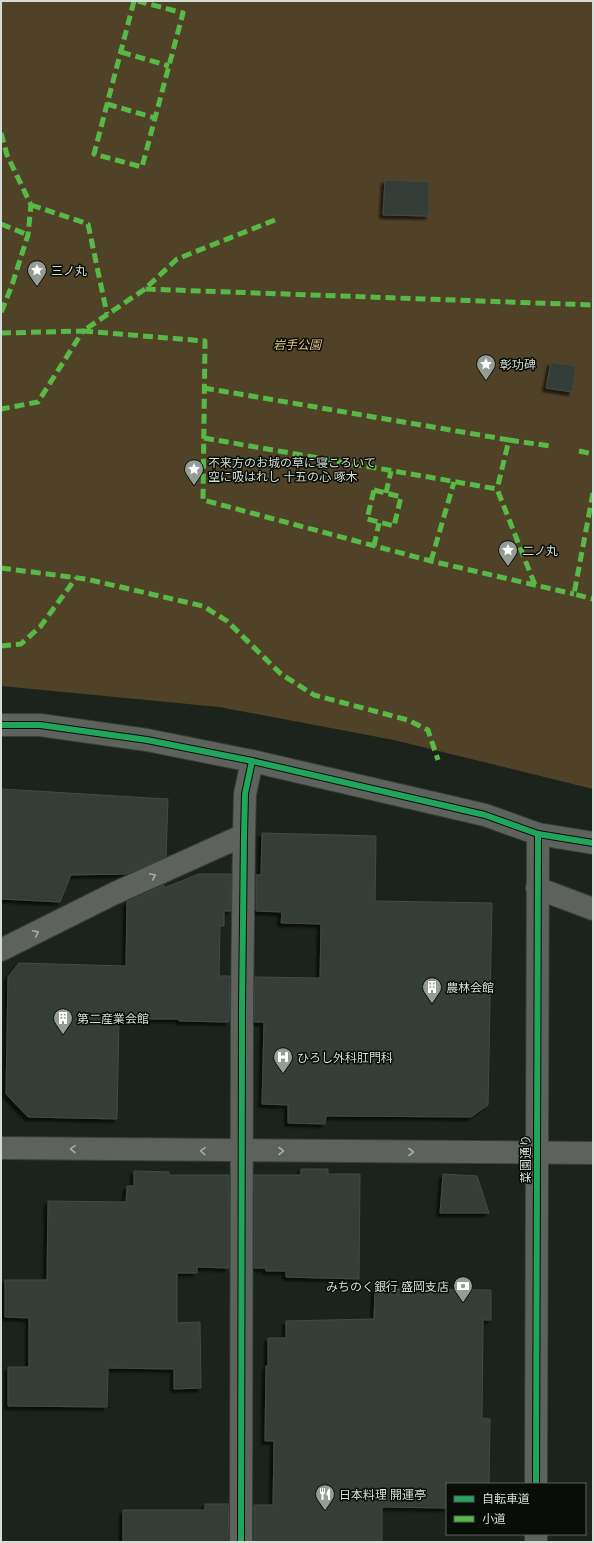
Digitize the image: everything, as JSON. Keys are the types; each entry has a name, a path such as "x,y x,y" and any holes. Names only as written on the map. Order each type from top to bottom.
{"street":[{"path":"1,725 40,725 147,740 252,761 485,815 538,834 593,843"},
{"path":"241,1542 242,1006 244,835 245,794 252,761"},
{"name":"菜園通り","path":"536,1483 538,834"},
{"path":"1,950 113,894 244,835"},
{"path":"537,888 593,909"},
{"path":"1,1148 593,1153"}],"green space":[{"name":"岩手公園","path":"1,1 593,1 593,789 394,740 219,707 1,686"}],"building":[{"path":"385,180 429,182 429,216 383,215"},
{"path":"551,362 576,366 572,392 546,388"},
{"path":"1,789 168,799 166,857 126,874 71,875 60,902 1,899"},
{"path":"262,833 376,836 375,901 492,903 488,1105 471,1117 326,1116 325,1124 288,1123 288,1105 262,1104 264,1022 254,1022 255,977 320,978 321,924 281,923 282,912 256,911 256,875 261,875"},
{"path":"199,874 231,874 231,911 224,911 224,926 220,926 219,976 230,976 229,1022 179,1021 179,1019 119,1019 117,1119 28,1117 6,1094 8,977 19,963 126,966 127,902 164,885 164,888"},
{"path":"301,1169 328,1169 328,1174 360,1174 359,1279 286,1277 286,1271 266,1271 266,1268 254,1268 254,1175 301,1175"},
{"path":"134,1171 169,1172 169,1175 229,1175 229,1268 197,1267 197,1273 177,1273 177,1323 200,1322 201,1388 174,1389 174,1369 108,1368 107,1407 8,1406 8,1367 29,1367 29,1318 5,1317 5,1280 47,1280 48,1201 126,1202 127,1186 134,1186"},
{"path":"443,1174 477,1176 489,1213 440,1213"},
{"path":"375,1289 491,1290 491,1320 483,1320 482,1418 490,1419 489,1483 446,1483 446,1508 382,1507 382,1542 254,1542 254,1505 273,1505 274,1441 265,1441 268,1338 286,1338 286,1321 374,1319"},
{"path":"205,1504 229,1504 228,1542 123,1542 123,1510 205,1510"}],"marked path":[{"path":"134,1 94,154 142,167 183,13 138,1"},
{"path":"121,52 169,66"},
{"path":"107,104 155,118"},
{"path":"1,133 7,155 31,205 28,235 12,285 1,313"},
{"path":"31,205 88,224 107,314"},
{"path":"275,220 177,259 145,289 593,305"},
{"path":"1,224 28,235"},
{"path":"145,289 83,331 205,341 203,500 431,561 574,594"},
{"path":"1,333 83,331 38,402 1,409"},
{"path":"204,388 509,440 497,489"},
{"path":"204,438 497,489 535,585"},
{"path":"509,440 550,446"},
{"path":"579,451 593,454"},
{"path":"386,493 391,471"},
{"path":"431,561 454,482"},
{"path":"374,490 401,497 394,526 367,519 374,490"},
{"path":"593,493 574,594 593,599"},
{"path":"374,546 379,523"},
{"path":"1,568 86,579 203,606 227,621 281,674 314,695 408,720 428,730 438,760"},
{"path":"1,646 21,644 40,627 76,578"}],"cycle path":[{"path":"1,725 40,725 147,740 252,761 485,815 538,834 593,843"},
{"path":"241,1542 242,1006 244,835 245,794 252,761"},
{"path":"536,1483 538,834"}],"place":[{"name":"三ノ丸","path":"37,287"},
{"name":"彰功碑","path":"486,381"},
{"name":"不来方のお城の草に寝ころいて 空に吸はれし 十五の心 啄木","path":"194,486"},
{"name":"二ノ丸","path":"508,567"},
{"name":"農林会館","path":"432,1004"},
{"name":"第二産業会館","path":"63,1035"},
{"name":"ひろし外科肛門科","path":"283,1074"},
{"name":"みちのく銀行 盛岡支店","path":"463,1303"},
{"name":"日本料理 開運亭","path":"325,1511"}]}
